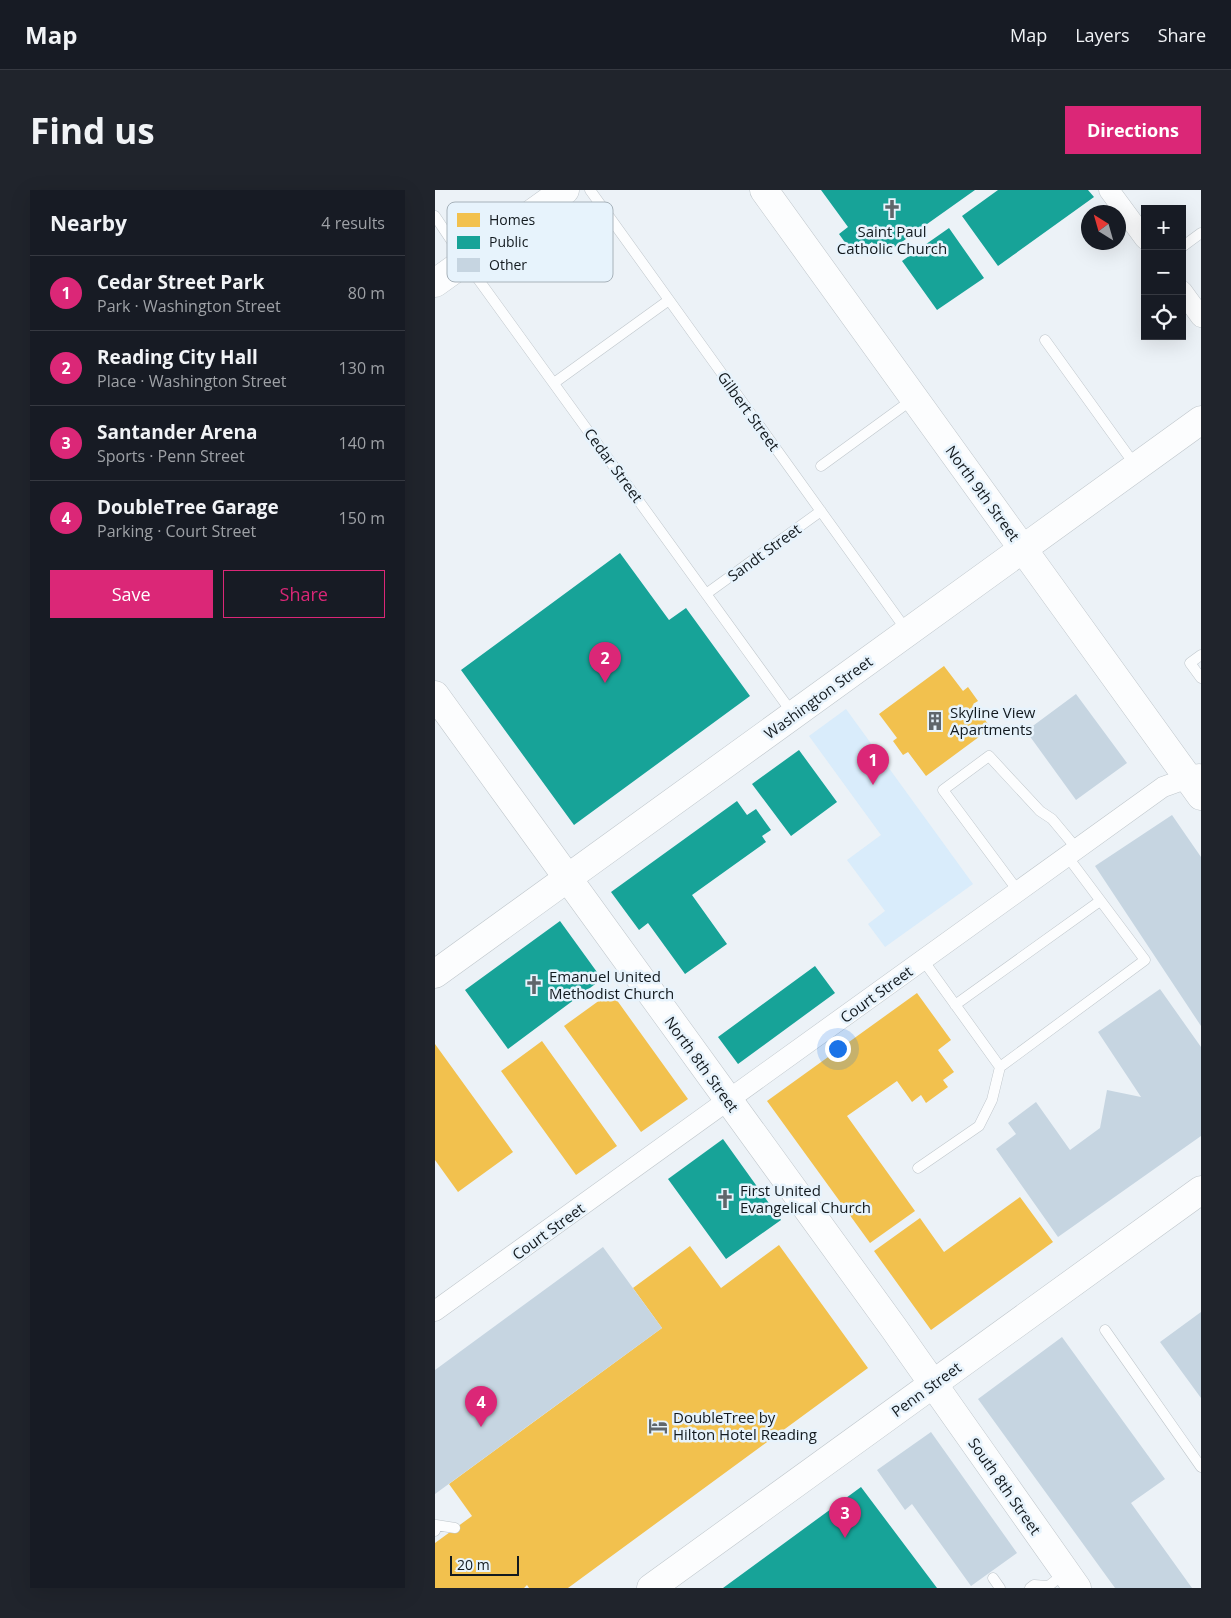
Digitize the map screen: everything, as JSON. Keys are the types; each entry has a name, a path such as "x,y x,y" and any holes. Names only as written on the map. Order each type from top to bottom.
{"main road":[{"path":"548,202 565,190"},
{"name":"North 9th Street","path":"764,190 1023,548 1197,782"},
{"path":"435,282 447,274"},
{"name":"Washington Street","path":"435,974 1201,420"},
{"name":"North 8th Street","path":"435,695 933,1385"},
{"name":"Penn Street","path":"651,1588 1201,1190"},
{"name":"South 8th Street","path":"933,1385 1059,1584"}],"street":[{"path":"1109,190 1141,234"},
{"path":"1185,295 1201,317"},
{"name":"Court Street","path":"440,1308 1163,787 1197,782"}],"lane":[{"name":"Gilbert Street","path":"590,190 599,202"},
{"name":"Cedar Street","path":"435,216 447,234"},
{"name":"Gilbert Street","path":"613,222 908,632"},
{"path":"1186,244 1201,233"},
{"name":"Cedar Street","path":"480,282 793,714"},
{"path":"554,383 669,300"},
{"path":"1045,340 1136,466"},
{"path":"821,466 915,398"},
{"name":"Sandt Street","path":"706,594 821,511"},
{"path":"1201,656 1190,663 1201,678"},
{"path":"918,1168 979,1126 992,1100 1000,1067 1145,960 1101,900 1052,818 1040,811 989,756 943,790 1018,891"},
{"path":"955,1005 1101,900"},
{"path":"923,960 1000,1067"},
{"path":"1105,1330 1201,1467"},
{"path":"435,1526 455,1528"},
{"path":"993,1578 1000,1588"},
{"path":"1030,1588 1035,1585 1059,1584"}],"shaded area":[{"path":"846,709 973,884 885,947 868,924 885,911 847,860 881,835 809,736"}],"building: Homes":[{"name":"Skyline View Apartments","path":"944,666 963,691 968,687 978,701 973,704 991,728 926,776 908,752 903,755 893,741 897,738 879,714"},
{"path":"611,992 688,1099 641,1132 564,1026"},
{"path":"917,993 951,1040 938,1050 954,1072 943,1080 948,1087 926,1103 921,1095 912,1102 897,1081 847,1116 915,1211 870,1243 767,1101"},
{"path":"542,1041 617,1146 576,1175 501,1071"},
{"path":"435,1044 513,1152 458,1192 435,1160"},
{"path":"1020,1197 1053,1242 931,1330 874,1251 920,1218 944,1252"},
{"name":"DoubleTree by Hilton Hotel Reading","path":"779,1245 868,1368 568,1588 529,1588 527,1585 524,1588 435,1588 435,1543 472,1516 449,1484 662,1328 633,1288 690,1246 721,1288"}],"building: Public":[{"name":"Saint Paul Catholic Church","path":"821,190 975,190 882,256 872,242 854,255 839,234 848,227"},
{"path":"998,190 1088,190 1094,197 998,266 962,216"},
{"path":"949,228 984,278 937,310 902,261"},
{"path":"620,553 669,620 686,608 750,696 574,825 461,670"},
{"path":"799,750 837,802 791,836 752,784"},
{"path":"737,801 747,815 756,809 771,830 762,836 766,842 692,895 727,944 685,974 648,923 639,930 611,892"},
{"name":"Emanuel United Methodist Church","path":"560,921 602,979 508,1049 465,990"},
{"path":"815,966 835,993 738,1064 718,1037"},
{"name":"First United Evangelical Church","path":"723,1139 781,1220 726,1259 668,1179"},
{"path":"861,1487 937,1588 723,1588"}],"building: Other":[{"path":"1076,694 1127,763 1076,800 1026,731"},
{"path":"1172,815 1201,857 1201,1026 1095,866"},
{"path":"1160,989 1201,1047 1201,1136 1058,1237 996,1149 1016,1134 1008,1123 1036,1102 1070,1150 1100,1128 1107,1090 1141,1097 1098,1032"},
{"path":"603,1247 662,1328 435,1494 435,1370"},
{"path":"1201,1312 1201,1398 1160,1342"},
{"path":"1062,1337 1165,1479 1131,1503 1192,1588 1115,1588 978,1399"},
{"path":"931,1432 1017,1553 971,1586 912,1504 905,1510 877,1470"}],"place":[{"name":"Saint Paul Catholic Church","path":"892,209"},
{"name":"Reading City Hall","path":"605,683"},
{"name":"Skyline View Apartments","path":"935,721"},
{"name":"Cedar Street Park","path":"873,785"},
{"name":"Emanuel United Methodist Church","path":"534,985"},
{"name":"First United Evangelical Church","path":"725,1199"},
{"name":"DoubleTree by Hilton Hotel Reading","path":"658,1426"},
{"name":"DoubleTree Garage","path":"481,1427"},
{"name":"Santander Arena","path":"845,1538"}]}
